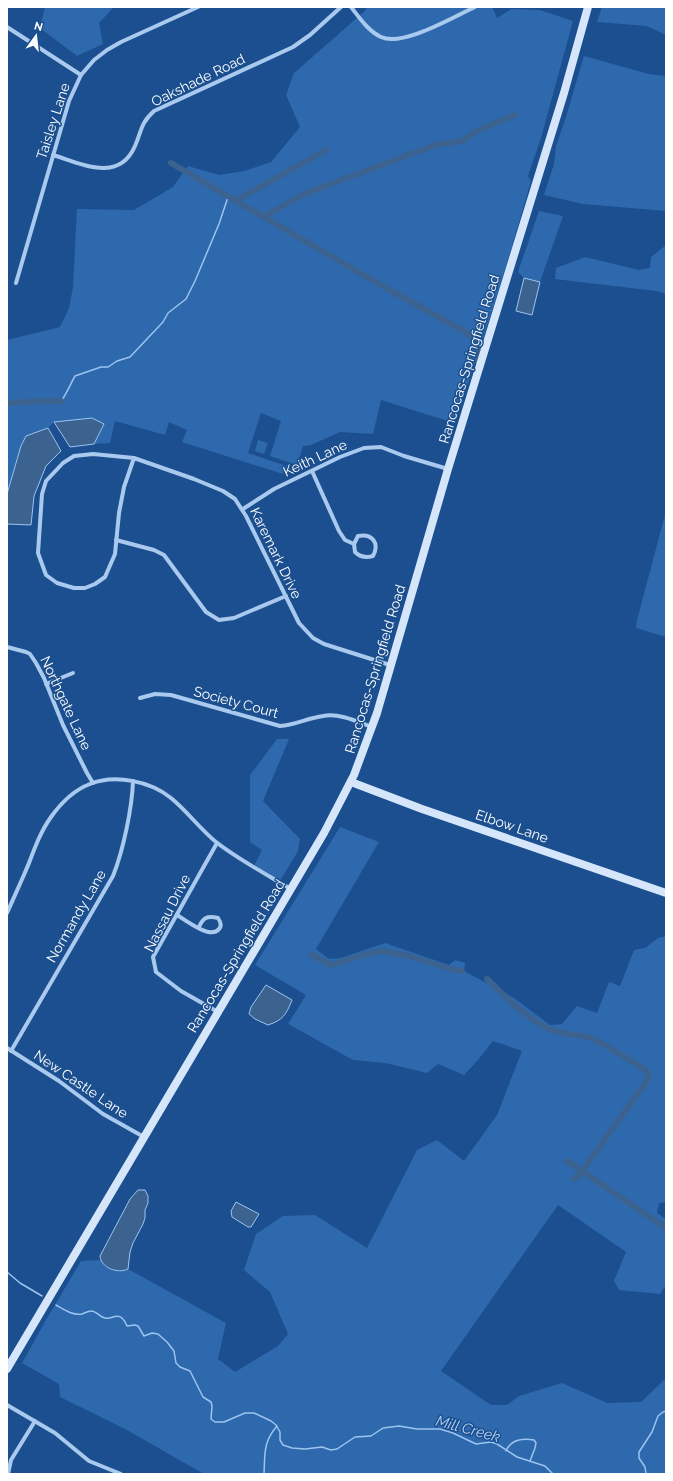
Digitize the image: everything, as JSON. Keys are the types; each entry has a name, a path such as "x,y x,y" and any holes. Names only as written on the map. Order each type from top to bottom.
{"main road":[{"name":"Rancocas-Springfield Road","path":"7,1369 324,833 351,782 372,727 448,469 564,93 588,7"},
{"name":"Elbow Lane","path":"351,782 422,810 666,893"}],"street":[{"name":"Taisley Lane","path":"16,283 69,101 81,75 94,60 107,50 121,42 198,7"},
{"name":"Oakshade Road","path":"53,155 98,168 109,168 120,165 130,155 136,145 141,127 146,118 154,111 293,47 310,35 341,7"},
{"path":"350,7 370,30 381,38 395,40 409,37 475,7"},
{"path":"7,27 81,75"},
{"name":"Keith Lane","path":"243,509 274,489 352,452 370,447 381,447 404,456 448,469"},
{"name":"Karemark Drive","path":"134,458 124,487 118,513 115,554 105,577 95,584 85,588 74,588 57,583 46,575 38,553 42,494 46,481 62,463 74,456 93,454 134,458 194,479 223,491 235,499 243,509 299,623 313,638 324,644 390,665"},
{"path":"312,471 345,540 354,544"},
{"path":"363,535 372,538 377,547 373,556 364,557 355,552 354,544 358,536 363,535"},
{"path":"116,540 154,550 164,555 206,612 219,620 234,618 286,596"},
{"name":"Northgate Lane","path":"7,647 16,648 30,654 39,668 63,725 93,783"},
{"path":"46,684 73,672"},
{"name":"Society Court","path":"140,698 154,694 171,695 280,726 293,724 318,716 329,715 348,719 372,727"},
{"path":"7,913 50,817 74,793 82,788 93,783 114,780 133,782 155,788 170,797 217,843 291,889"},
{"name":"Normandy Lane","path":"9,1049 113,876 124,836 133,782"},
{"name":"Nassau Drive","path":"217,843 153,957 156,972 181,991 218,1012"},
{"path":"177,914 209,933 214,933 220,928 221,923 218,918 207,917 203,919 199,927"},
{"name":"New Castle Lane","path":"9,1049 59,1081 103,1114 144,1137"},
{"path":"7,1405 55,1433 89,1461 121,1474"},
{"path":"8,1474 11,1460 35,1421"}],"shaded area":[{"path":"45,7 114,7 99,23 103,44 77,56 40,28"},
{"path":"367,7 492,7 497,18 511,9 540,10 573,21 541,138 528,176 531,181 513,242 485,333 454,423 381,400 373,434 340,432 311,445 303,446 297,465 270,456 281,421 261,413 248,453 286,466 283,474 182,442 187,430 169,422 165,435 115,421 110,443 94,444 103,424 54,422 48,428 26,436 21,446 7,494 7,340 60,327 69,308 73,287 77,209 134,210 173,187 188,166 219,175 244,171 271,162 300,127 286,95 294,73 366,10"},
{"path":"602,7 666,7 666,35 647,26 597,22"},
{"path":"584,56 649,74 666,76 666,211 583,204 544,195 554,164 556,146"},
{"path":"539,211 563,216 540,282 524,278 518,272"},
{"path":"666,245 666,294 656,291 555,279 556,268 585,257 639,270 650,268 651,257"},
{"path":"524,278 540,282 532,315 516,311"},
{"path":"92,418 104,424 94,444 70,447 54,422"},
{"path":"48,428 61,451 46,466 34,496 31,525 7,524 7,494 21,446 26,436"},
{"path":"258,440 268,443 264,454 255,451"},
{"path":"666,511 666,637 636,628"},
{"path":"277,739 289,739 263,801 300,839 298,851 280,881 254,866 262,850 250,842 250,775"},
{"path":"340,827 379,842 316,949 329,959 341,958 385,943 449,965 455,960 465,963 464,971 514,998 550,1025 562,1024 577,1006 597,1013 609,982 620,986 634,950 645,948 658,938 666,936 666,1202 659,1203 657,1213 666,1219 666,1285 660,1294 619,1290 614,1281 626,1252 558,1205 441,1371 491,1405 507,1405 519,1396 562,1383 607,1403 641,1402 666,1378 666,1474 204,1474 125,1429 60,1397 59,1384 22,1363 81,1261 100,1260 125,1271 128,1269 226,1323 218,1359 235,1372 278,1346 288,1334 270,1292 244,1270 256,1234 283,1216 315,1215 367,1248 417,1150 437,1140 464,1161 497,1115 522,1051 493,1041 464,1075 438,1064 427,1073 385,1063 353,1060 288,1024 306,995 255,965"},
{"path":"266,985 292,1000 288,1010 281,1019 268,1025 255,1019 249,1014 251,1007"},
{"path":"138,1190 145,1190 148,1196 148,1203 145,1210 143,1224 130,1252 128,1269 120,1271 111,1269 103,1264 100,1256 130,1199"},
{"path":"236,1202 259,1214 251,1227 248,1227 232,1217 231,1211"}],"waterway":[{"path":"263,217 302,195 438,144 463,141 476,131 515,115"},
{"path":"235,201 326,150"},
{"path":"171,163 386,288 464,331 480,343 477,361"},
{"path":"61,401 75,376 101,367 108,367 117,361 130,357 163,322 168,313 186,299 219,224 228,197"},
{"path":"7,403 61,401"},
{"path":"312,955 331,965 366,954 382,951 409,956 454,970 462,971"},
{"path":"487,979 518,1008 543,1026 556,1032 593,1039 629,1059 648,1073 648,1079 580,1174 574,1179"},
{"path":"567,1161 666,1228"},
{"name":"Mill Creek","path":"7,1272 20,1283 42,1296"},
{"name":"Mill Creek","path":"56,1305 75,1314 82,1314 91,1311 105,1318 118,1316 122,1318 127,1326 138,1326 144,1336 152,1333 158,1334 174,1351 176,1363 180,1367 190,1371 203,1397 211,1402 211,1419 215,1422 224,1422 245,1413 254,1413 276,1425 280,1432 280,1440 283,1445 292,1448 305,1449 322,1447 331,1450 337,1449 355,1437 371,1436 383,1428 399,1426 417,1429 440,1429 453,1433 476,1444 491,1442 497,1444 517,1457 545,1466 553,1474"},
{"path":"646,1474 645,1467 639,1458 639,1452 652,1432 658,1416 666,1411"},
{"path":"264,1474 267,1443 269,1437 277,1426"},
{"path":"506,1451 508,1447 517,1440 534,1440 536,1443 530,1461"}]}
